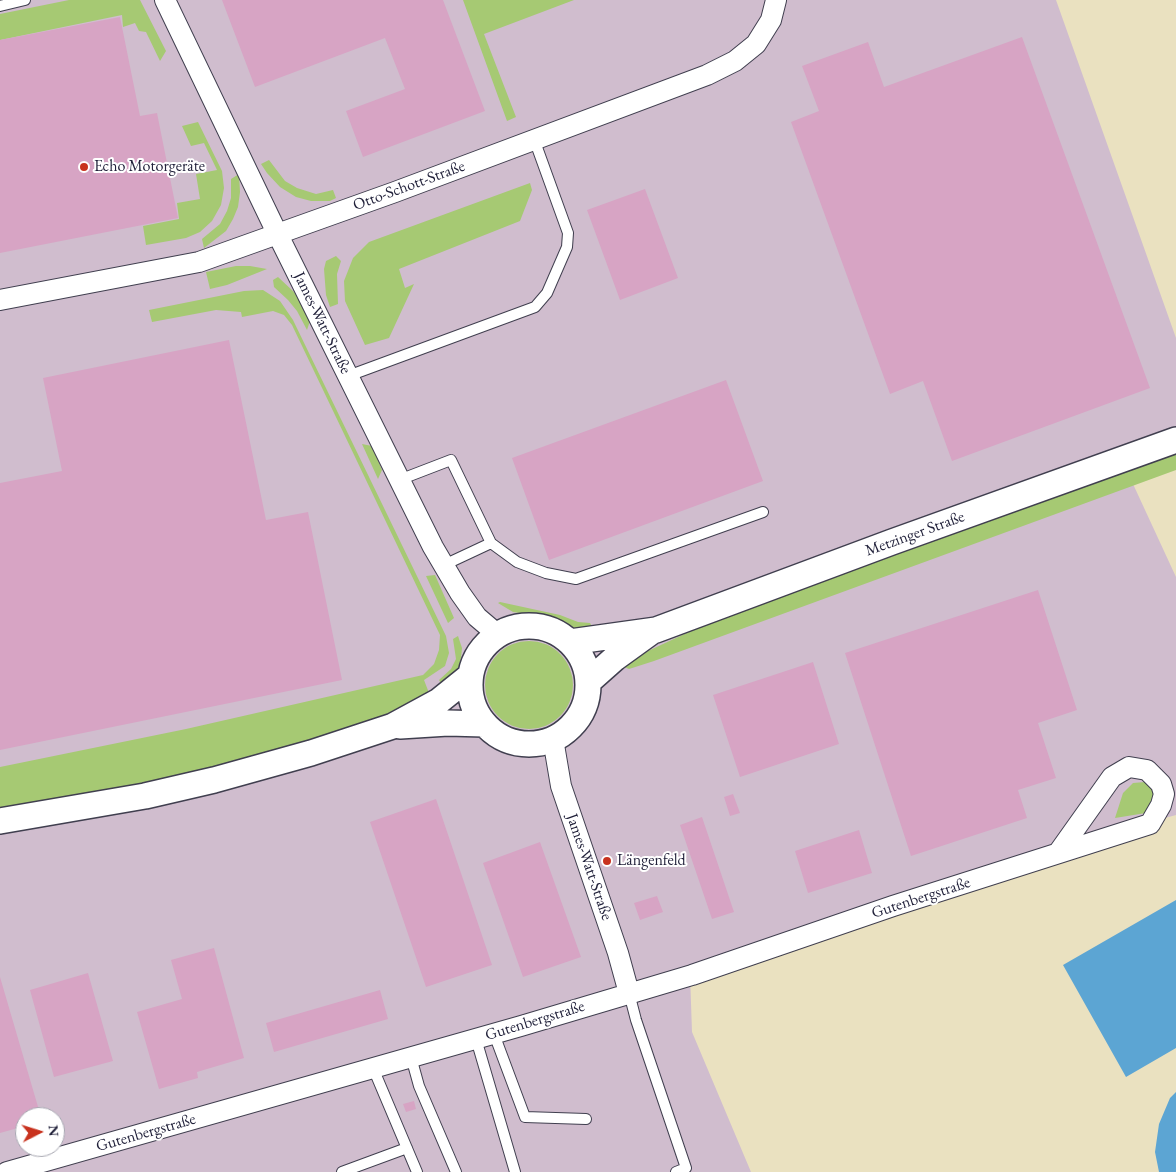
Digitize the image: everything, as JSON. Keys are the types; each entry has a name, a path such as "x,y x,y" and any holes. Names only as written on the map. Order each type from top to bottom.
{"street":[{"name":"James-Watt-Straße","path":"165,0 399,480 444,565 477,617 497,634"},
{"name":"Otto-Schott-Straße","path":"0,300 199,262 395,192 707,75 735,61 756,44 771,20 776,0"},
{"name":"Metzinger Straße","path":"570,642 656,630 1176,440"},
{"path":"536,626 554,631 570,642 582,659 588,682 584,705 572,725 553,739 528,744 504,739 484,724 472,702 470,676 479,652 497,634 516,627 536,626"},
{"name":"Metzinger Straße","path":"588,682 614,658 656,630"},
{"path":"0,821 145,796 214,780 310,753 393,726 439,701 470,676"},
{"path":"393,726 448,723 484,724"},
{"name":"James-Watt-Straße","path":"553,739 562,786 618,953 629,993"},
{"name":"Gutenbergstraße","path":"7,1172 692,975 894,906 1150,824 1162,805 1164,794 1161,784 1147,770 1129,767 1112,777 1058,853"}],"lane":[{"path":"0,6 25,0"},
{"path":"348,376 535,307 547,293 567,247 568,233 534,139"},
{"path":"399,480 451,460 490,543 517,562 546,573 576,579 763,512"},
{"path":"444,565 490,543"},
{"path":"629,993 636,1020 686,1168 676,1172"},
{"path":"485,1036 525,1117 586,1119"},
{"path":"485,1036 515,1172"},
{"path":"412,1057 419,1086 456,1172"},
{"path":"373,1068 417,1172"},
{"path":"342,1172 407,1148"}],"shaded area":[{"path":"0,0 1056,0 1176,338 1176,438 1121,458 1176,577 1176,815 690,974 692,1032 751,1172 0,1172"}],"green space":[{"path":"69,0 140,0 166,51 160,61 146,32 139,31 135,23 123,27 122,15 0,40 0,14"},
{"path":"463,0 574,0 484,34 516,117 507,121"},
{"path":"198,122 222,171 224,188 221,205 212,221 200,232 186,238 146,245 143,226 179,219 177,203 200,199 196,174 217,170 204,143 191,146 182,126"},
{"path":"269,160 285,181 297,188 316,194 333,190 336,198 330,201 311,201 296,197 280,187 267,173 261,164"},
{"path":"239,174 240,192 238,207 233,219 226,231 204,248 202,239 220,224 231,198 231,179"},
{"path":"530,183 532,190 520,221 399,269 405,288 414,284 389,338 365,345 345,301 344,281 353,258 369,242"},
{"path":"336,256 341,261 337,274 338,304 330,307 326,295 324,269 326,261"},
{"path":"236,266 267,269 227,285 210,289 206,272"},
{"path":"278,277 294,292 303,306 310,321 307,330 297,311 274,287 273,280"},
{"path":"263,290 280,301 293,320 446,636 449,653 445,666 424,680 429,693 362,726 227,768 78,797 0,809 0,767 186,729 423,675 434,664 439,650 440,635 292,325 284,315 273,311 242,317 241,312 216,310 152,322 149,310 244,291"},
{"path":"362,444 372,446 382,470 378,479"},
{"path":"1176,452 1176,470 654,661 629,669 624,667 648,651 706,624"},
{"path":"435,575 454,618 448,623 426,576"},
{"path":"498,603 560,615 578,622 590,623 593,628 572,629 552,618 513,612"},
{"path":"458,636 462,648 458,669 442,685 439,680 451,669 456,659 453,639"},
{"path":"529,641 546,644 560,654 570,668 573,685 570,702 560,716 546,726 529,729 512,726 498,716 488,702 485,685 488,668 498,654 512,644"},
{"path":"1145,782 1153,788 1156,796 1146,813 1115,818 1123,793 1133,783"}],"water":[{"path":"1176,900 1176,1048 1126,1077 1063,965"},
{"path":"1176,1092 1176,1172 1159,1172 1155,1152 1159,1124 1170,1098"}],"building":[{"path":"222,0 443,0 485,111 363,157 346,111 405,89 385,38 255,87"},
{"name":"Echo Motorgeräte","path":"120,17 140,116 157,113 178,218 0,253 0,40"},
{"path":"1022,37 1150,388 952,461 923,381 890,394 791,122 819,111 802,66 868,42 884,87"},
{"path":"645,189 678,278 620,300 587,210"},
{"path":"229,340 266,520 308,512 342,680 0,750 0,483 62,471 43,378"},
{"path":"726,380 763,481 549,560 512,458"},
{"path":"1038,590 1077,710 1038,723 1056,778 1018,790 1027,818 911,856 845,653"},
{"path":"813,662 839,744 740,777 713,695"},
{"path":"733,794 740,813 730,816 724,797"},
{"path":"436,799 492,965 426,987 370,822"},
{"path":"702,817 734,912 712,919 680,825"},
{"path":"859,830 872,873 808,893 795,851"},
{"path":"540,842 581,957 523,977 483,863"},
{"path":"657,896 663,912 640,920 634,903"},
{"path":"214,948 244,1058 197,1072 198,1078 159,1089 137,1012 182,999 171,960"},
{"path":"88,973 113,1061 54,1077 30,990"},
{"path":"0,977 38,1107 15,1107 15,1129 0,1133"},
{"path":"380,990 388,1019 274,1052 266,1023"},
{"path":"414,1101 416,1109 406,1112 403,1104"}],"place":[{"name":"Echo Motorgeräte","path":"84,167"},
{"name":"Längenfeld","path":"607,861"}]}
